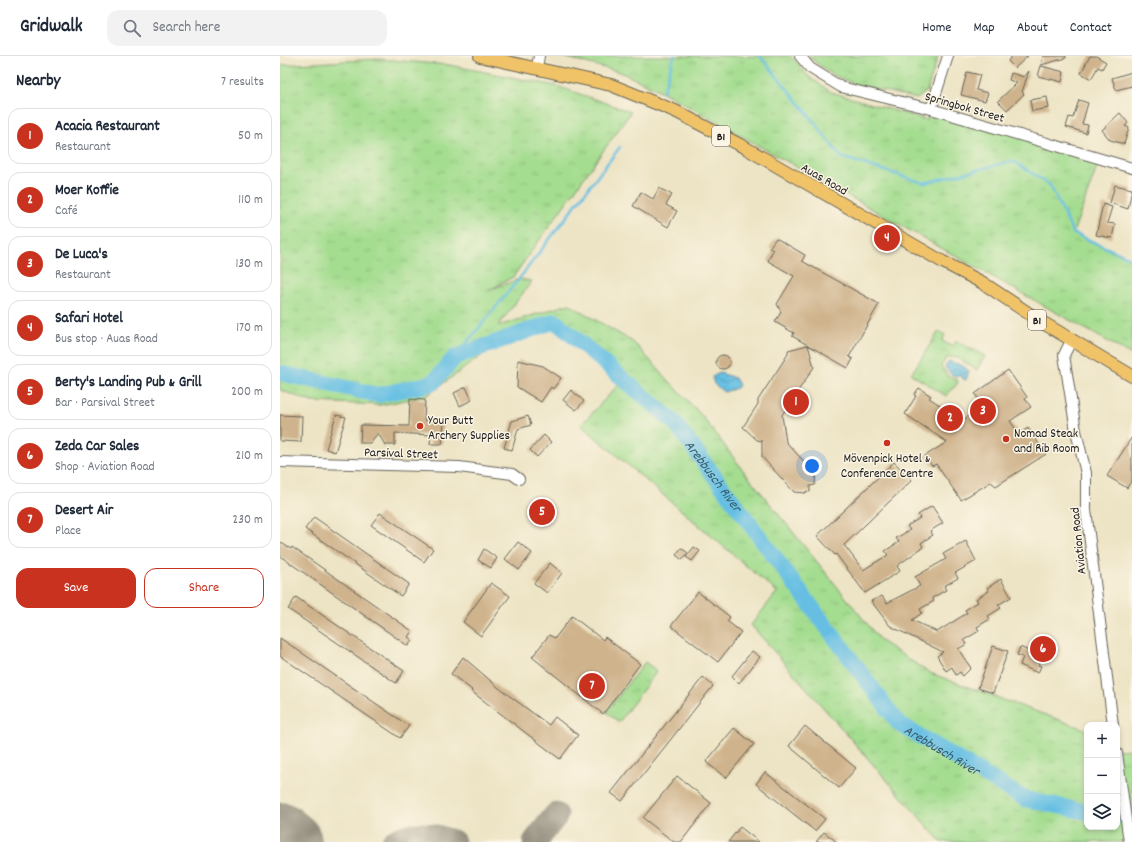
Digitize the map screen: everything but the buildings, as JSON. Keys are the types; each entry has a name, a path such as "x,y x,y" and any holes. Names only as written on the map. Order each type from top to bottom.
{"main road":[{"name":"Auas Road","path":"480,56 538,62 611,85 675,111 744,147 983,284 1072,341 1132,376"}],"street":[{"name":"Springbok Street","path":"800,56 810,68 841,87 931,109 1132,168"},
{"path":"931,109 948,56"},
{"name":"Aviation Road","path":"1072,341 1064,355 1076,431 1086,473 1086,510 1113,722"},
{"name":"Parsival Street","path":"280,462 459,468 512,474 519,479"},
{"path":"1118,758 1129,842"}],"green space":[{"path":"560,56 791,56 808,76 831,92 927,120 931,109 1100,159 1073,233 1132,259 1132,355 663,92 620,72"},
{"path":"808,56 938,56 927,91 917,99 855,84 831,74"},
{"path":"379,59 449,65 557,86 631,112 513,277 489,290 519,279 532,281 498,326 569,304 633,342 702,416 746,474 881,641 930,673 1084,729 1084,830 1120,830 1120,750 1132,749 1132,842 941,842 751,625 777,592 581,425 621,382 556,325 520,335 492,348 426,396 380,405 312,402 280,390 280,65"},
{"path":"939,331 945,335 942,341 953,347 956,341 985,356 977,370 958,358 947,357 941,366 950,378 957,379 958,383 946,396 911,374"},
{"path":"645,662 657,671 619,722 606,712"}],"water":[{"path":"949,361 963,366 969,371 966,380 963,379 962,376 952,375 945,367"},
{"path":"720,373 735,378 739,385 737,388 724,392 714,384 712,377"}],"waterway":[{"path":"663,92 674,56"},
{"path":"760,56 841,157 924,183 1013,161 1050,185 1073,233 1132,259"},
{"path":"455,357 519,279 620,147"},
{"name":"Arebbusch River","path":"280,373 378,395 433,383 455,357 555,321 674,422 899,724 1025,799 1084,811"},
{"name":"Arebbusch River","path":"1120,815 1132,814"}],"taxiway":[{"path":"535,842 556,815"},
{"path":"394,842 401,838 416,835 438,837 453,842"}],"runway":[{"path":"280,833 291,842"}],"place":[{"name":"Safari Hotel","path":"887,238"},
{"name":"Acacia Restaurant","path":"796,402"},
{"name":"De Luca's","path":"983,411"},
{"name":"Moer Koffie","path":"950,418"},
{"name":"Your Butt Archery Supplies","path":"420,426"},
{"name":"Nomad Steak and Rib Room","path":"1006,439"},
{"name":"Mövenpick Hotel & Conference Centre","path":"887,443"},
{"name":"Berty's Landing Pub & Grill","path":"542,512"},
{"name":"Zeda Car Sales","path":"1043,649"},
{"name":"Desert Air","path":"592,686"}]}
